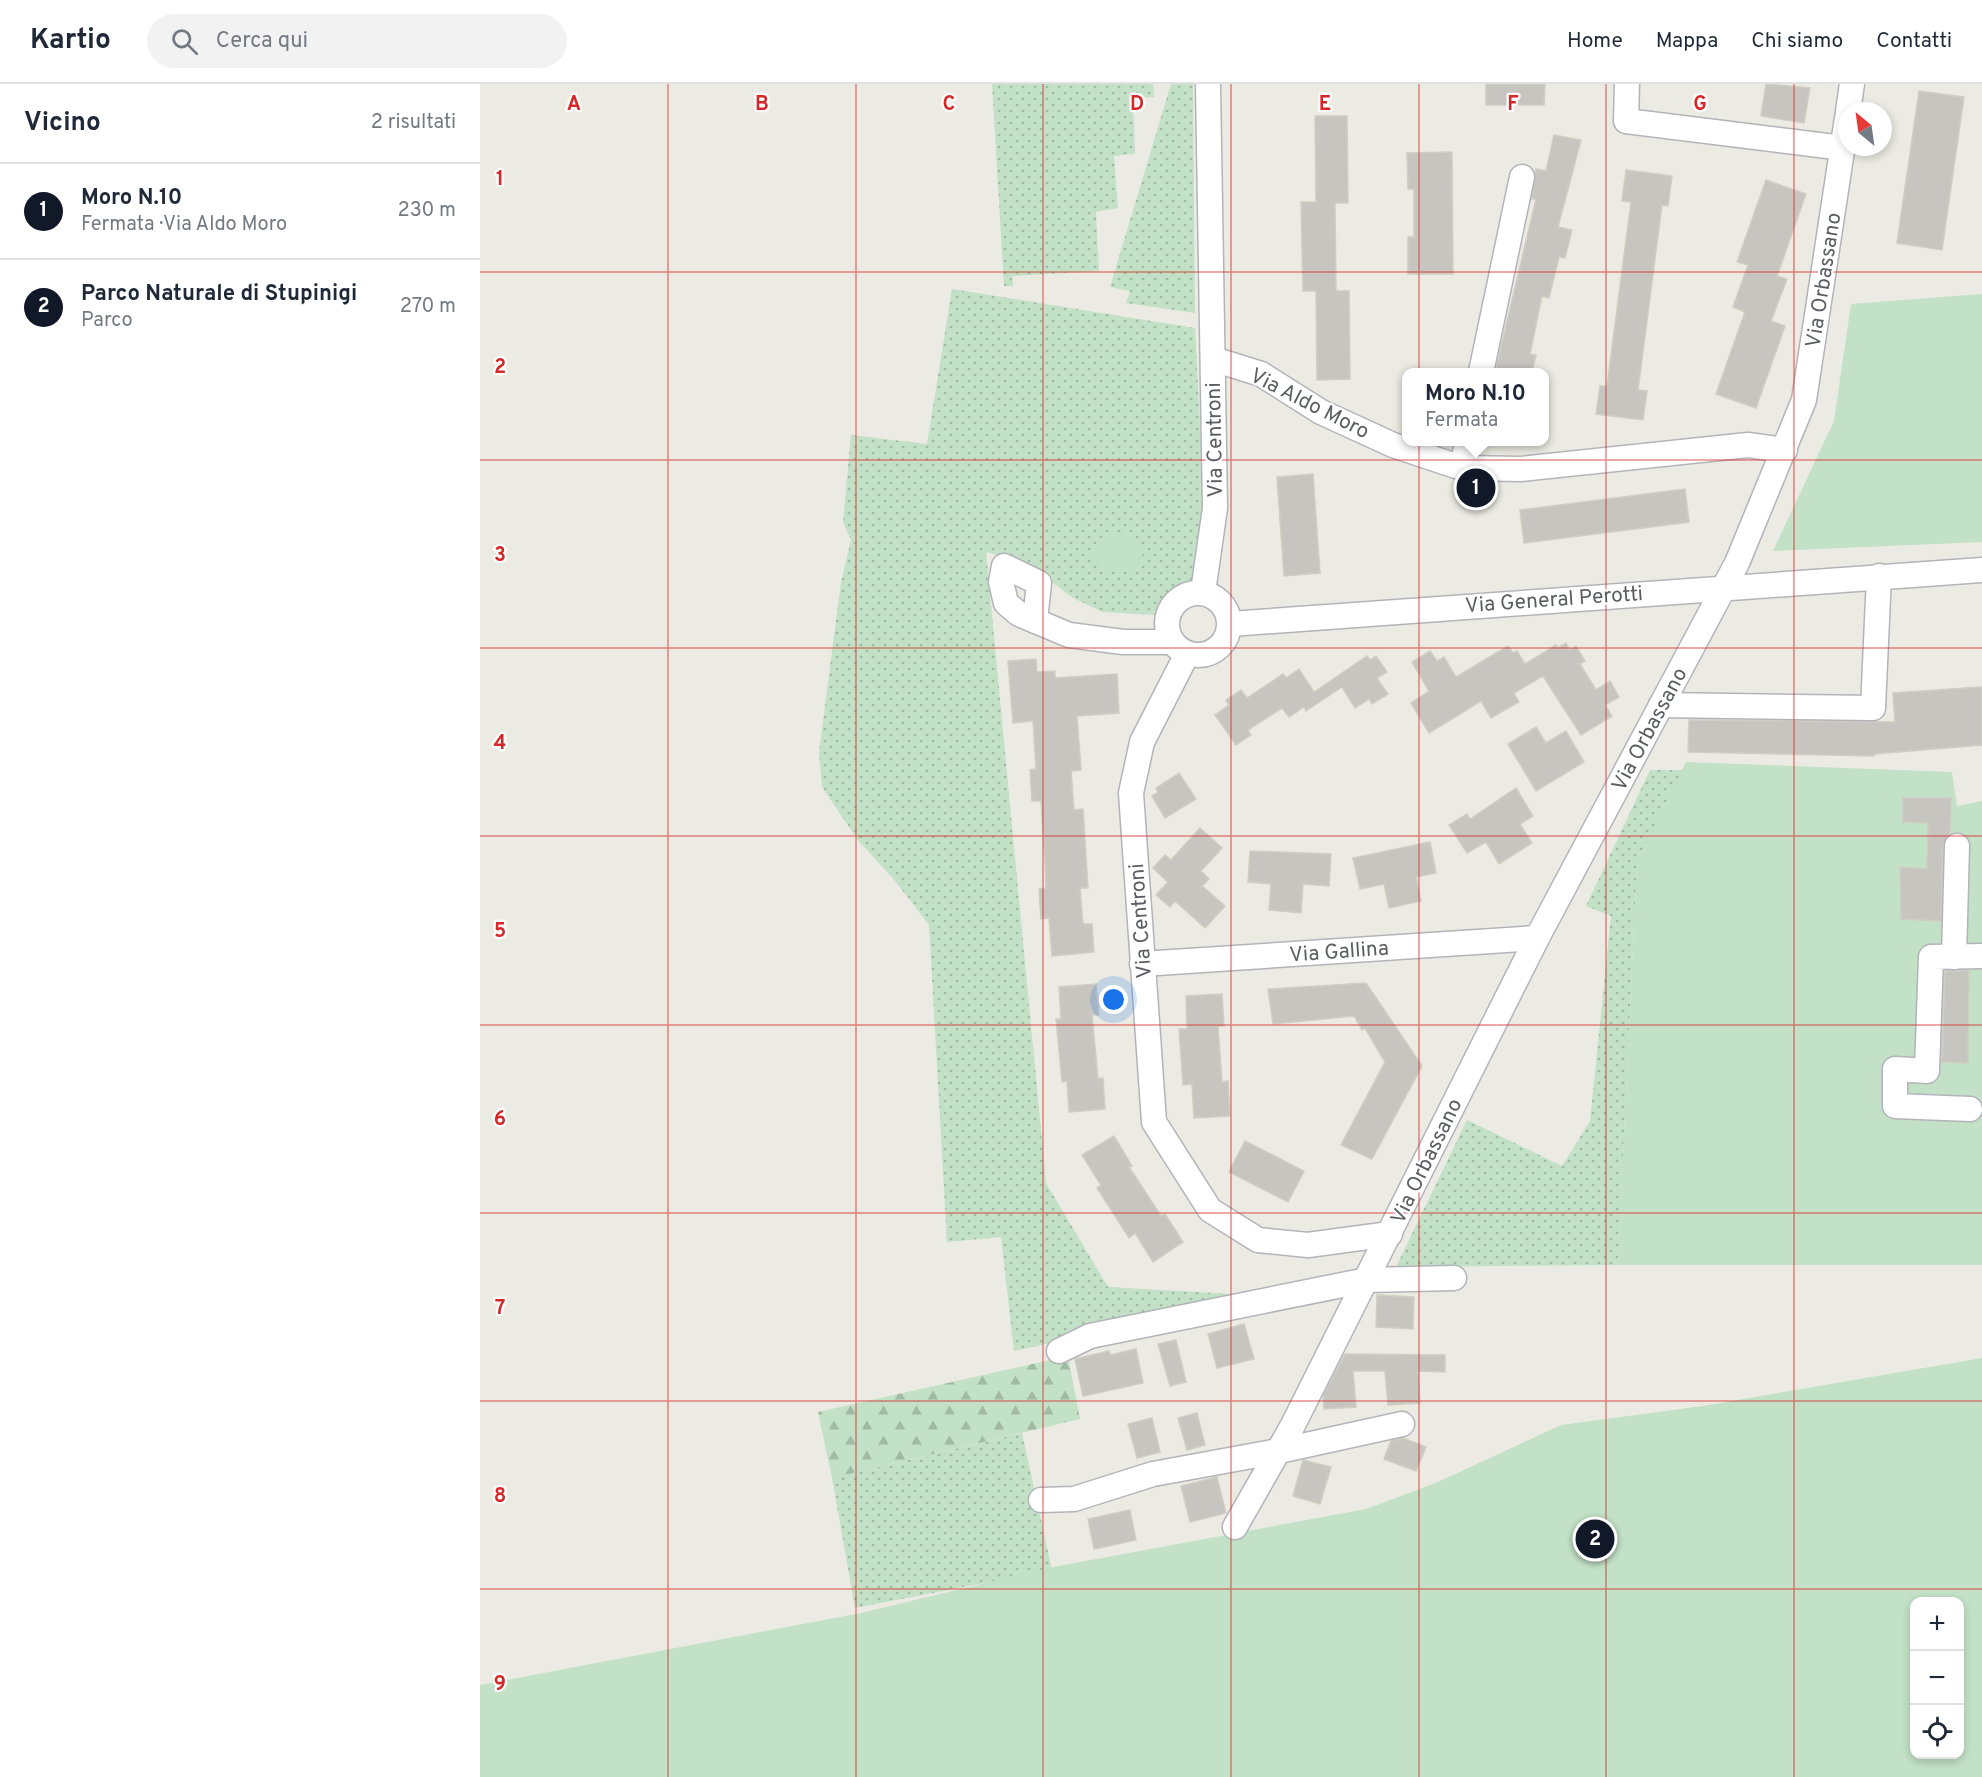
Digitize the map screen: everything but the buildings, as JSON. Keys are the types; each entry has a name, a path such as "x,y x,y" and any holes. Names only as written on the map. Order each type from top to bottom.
{"street":[{"path":"1208,84 1213,359"},
{"path":"1627,84 1626,121 1838,147"},
{"path":"1849,102 1851,84"},
{"name":"Via Orbassano","path":"1235,1527 1280,1451 1537,938 1725,586 1785,450 1804,400 1842,156"},
{"path":"1482,368 1522,177"},
{"name":"Via Aldo Moro","path":"1213,359 1261,374 1321,412 1393,445 1462,468 1521,469 1748,445 1785,450"},
{"name":"Via Centroni","path":"1203,592 1215,508 1213,359"},
{"path":"1462,468 1466,446"},
{"name":"Via General Perotti","path":"1230,624 1725,586 1982,570"},
{"path":"1661,705 1873,708 1879,576"},
{"path":"1035,621 1069,636 1179,648 1200,656 1222,645 1230,624 1223,605 1214,596 1203,592 1183,596 1175,603 1167,615 1166,625 1179,648"},
{"name":"Via Centroni","path":"1179,648 1142,742 1131,793 1154,1122 1210,1210 1258,1240 1308,1245 1390,1234"},
{"path":"1954,957 1956,846"},
{"name":"Via Gallina","path":"1142,964 1537,938"},
{"path":"1970,1109 1895,1106 1895,1069 1927,1071 1931,957 1982,956"},
{"path":"1059,1351 1090,1336 1367,1280 1454,1278"},
{"path":"1041,1500 1074,1499 1152,1474 1280,1451 1402,1424"}],"green space":[{"path":"992,84 1153,84 1154,97 1133,98 1135,154 1114,156 1118,208 1096,212 1099,271 1012,276 1013,286 1004,286"},
{"path":"1171,84 1193,84 1195,313 1126,303 1130,291 1110,287"},
{"path":"952,289 1195,328 1205,522 1192,583 1164,598 1155,615 1103,612 1073,598 1027,563 986,552 1046,1183 1108,1287 1268,1296 1014,1351 1001,1237 947,1242 929,925 896,882 857,839 822,787 819,752 841,582 851,540 843,522 851,435 927,444"},
{"path":"1982,294 1982,542 1773,551 1834,421 1851,304"},
{"path":"1132,532 1144,553 1132,571 1102,571 1090,550 1106,533"},
{"path":"1686,762 1952,772 1957,806 1982,801 1982,1265 1618,1265 1637,862"},
{"path":"1650,770 1684,770 1637,862 1618,1265 1396,1267 1467,1120 1562,1166 1590,1121 1611,916 1586,906"},
{"path":"1068,1356 1080,1419 832,1478 818,1412"},
{"path":"1982,1358 1982,1777 480,1777 480,1685 861,1613 1048,1568 1366,1509 1438,1482 1561,1425 1703,1406"},
{"path":"1022,1433 1052,1570 855,1608 832,1478"}],"place":[{"name":"Moro N.10","path":"1476,488"},
{"name":"Parco Naturale di Stupinigi","path":"1595,1539"}]}
